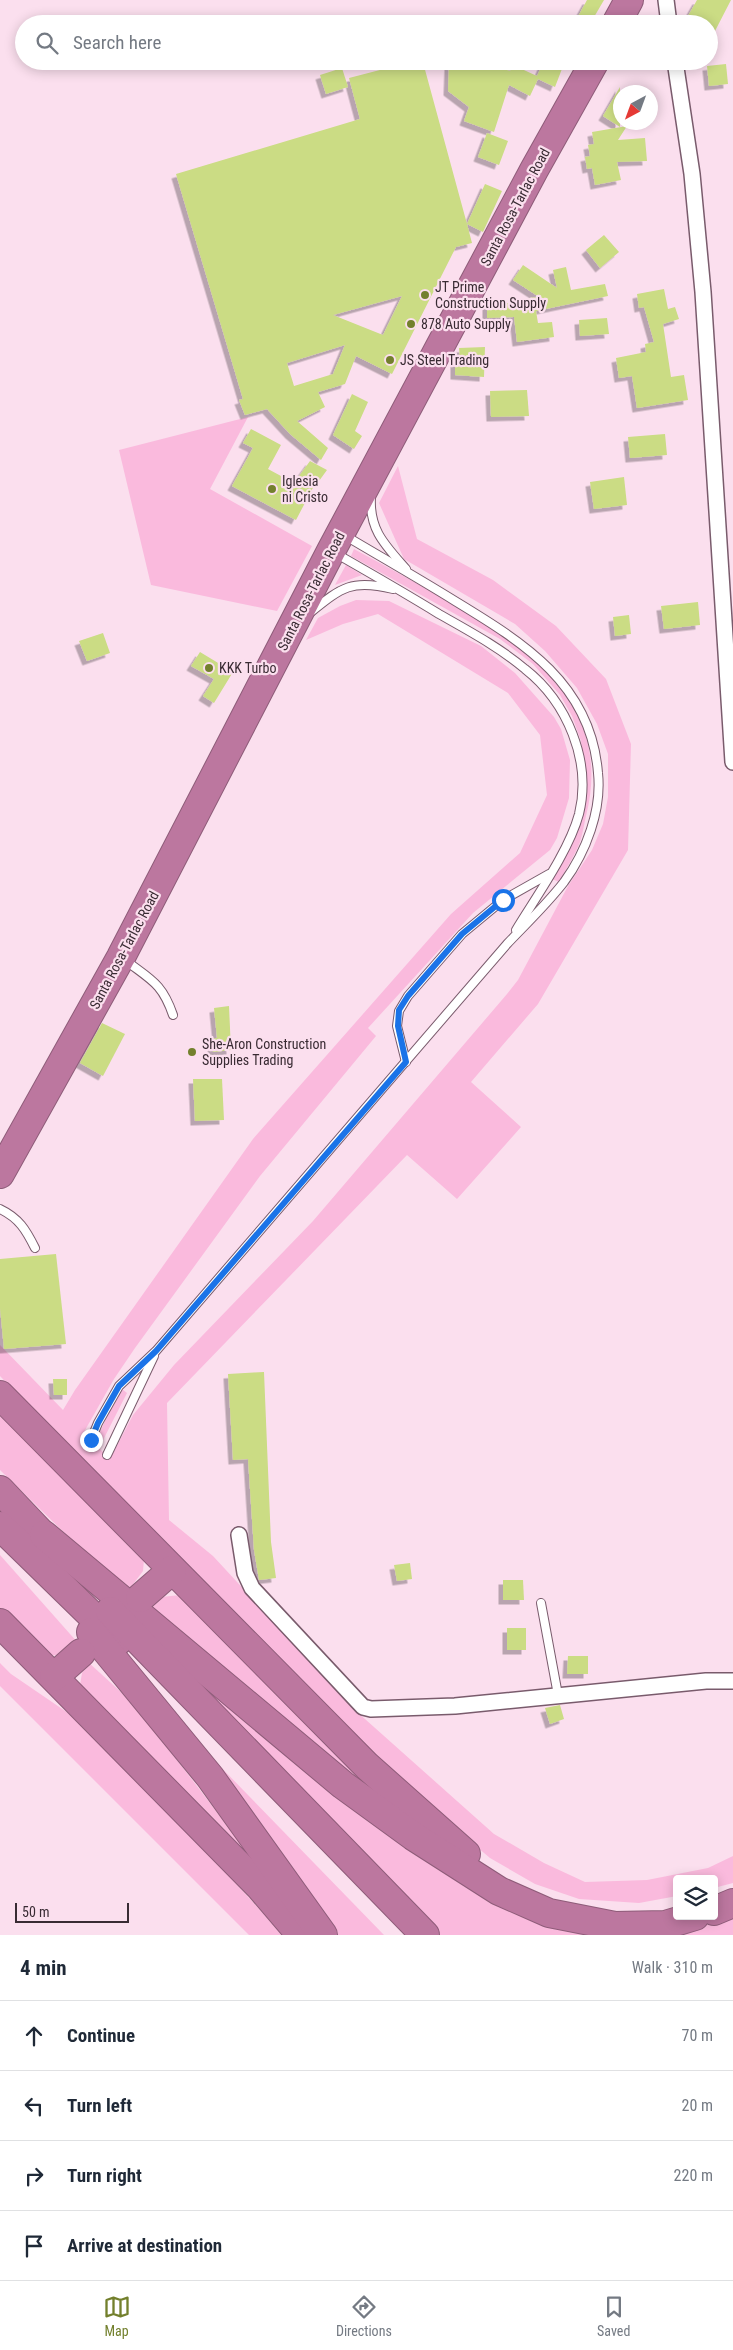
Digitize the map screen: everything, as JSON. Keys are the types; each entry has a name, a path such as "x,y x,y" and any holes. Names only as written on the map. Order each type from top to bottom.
{"highway":[{"path":"621,15 629,0"},
{"name":"Santa Rosa-Tarlac Road","path":"0,1174 121,957 336,542 534,170 590,70"},
{"path":"0,1395 367,1766 472,1858 549,1913"},
{"path":"0,1490 35,1544 210,1777 323,1935"},
{"path":"0,1526 35,1544 343,1785 413,1836 499,1891 549,1913 615,1926 665,1925 682,1920"},
{"path":"35,1544 89,1612 402,1935"},
{"path":"35,1544 96,1597 425,1935"},
{"path":"140,1598 172,1570"},
{"path":"0,1623 260,1887 301,1935"},
{"path":"0,1646 31,1675 84,1708"},
{"path":"54,1677 81,1653"},
{"path":"718,1909 733,1903"}],"street":[{"path":"666,0 668,15"},
{"path":"676,70 692,174 703,292 733,762"},
{"path":"239,1535 245,1572 252,1588 363,1707 371,1709 455,1706 706,1681 733,1681"}],"lane":[{"path":"373,474 370,512 374,526 382,541 411,574"},
{"path":"91,1440 98,1423 119,1386 156,1351 507,944 564,882 585,844 594,818 600,791 597,758 590,727 566,685 539,657 506,632 411,574 336,542"},
{"path":"336,542 401,591 497,648 527,670 553,698 574,734 581,760 582,788 579,814 570,838 507,944"},
{"path":"292,627 336,592 353,585 374,584 401,591"},
{"path":"406,1062 398,1026 399,1010 408,996 462,934 503,900 549,874"},
{"path":"121,957 151,979 166,994 174,1016"},
{"path":"0,1209 17,1219 26,1230 35,1248"},
{"path":"107,1455 156,1351"},
{"path":"541,1603 558,1695"}],"shaded area":[{"path":"248,417 210,489 312,546 277,611 151,585 119,450"},
{"path":"398,466 417,539 493,580 556,626 606,679 631,744 628,850 538,1004 471,1082 521,1127 457,1199 407,1155 167,1403 169,1520 213,1556 356,1711 494,1834 544,1863 585,1882 647,1880 708,1868 733,1856 733,1883 718,1887 718,1875 673,1875 673,1897 639,1903 579,1899 535,1884 490,1858 406,1787 56,1435 0,1376 0,1345 63,1410 75,1390 253,1139 451,914 520,853 547,795 540,735 508,693 378,614 343,624 306,640 318,618 356,600 389,601 481,646 515,673 554,717 561,729 570,760 569,798 557,838 550,850 473,913 368,1028 376,1036 260,1176 135,1348 114,1379 84,1432 95,1443 122,1389 127,1393 99,1448 110,1459 133,1415 174,1365 313,1221 507,994 518,980 568,886 592,850 603,824 608,797 608,754 597,724 577,688 545,651 515,624 404,559 379,503"},
{"path":"354,549 436,594 492,628 543,669 564,692 579,718 589,747 591,780 580,842 559,882 550,878 564,855 585,786 581,741 572,716 560,695 533,664 500,639 351,556"},
{"path":"346,565 362,575 335,585"},
{"path":"0,1408 144,1559 143,1571 128,1591 80,1548 0,1470"},
{"path":"0,1555 78,1643 62,1654 44,1657 0,1614"},
{"path":"181,1595 417,1828 351,1779 148,1606 161,1597"},
{"path":"170,1657 241,1718 384,1829 472,1890 497,1904 620,1935 439,1935"},
{"path":"88,1662 122,1693 154,1730 266,1876 79,1691 82,1673"},
{"path":"0,1663 11,1674 71,1715 221,1867 283,1935 249,1935 0,1686"},
{"path":"145,1689 384,1935 329,1935"},
{"path":"733,1913 733,1935 649,1935 705,1924"}],"building":[{"path":"587,0 604,0 595,15 579,15"},
{"path":"697,0 731,0 718,25 718,15 689,15"},
{"path":"726,64 728,84 709,86 707,70 718,70 718,65"},
{"path":"343,70 348,87 326,94 320,75"},
{"path":"380,70 425,70 472,243 456,247 392,374 356,356 345,384 318,392 325,407 297,421 328,448 321,460 290,434 267,409 245,415 239,400 243,399 176,174 360,119 349,78","holes":["402,296 383,335 333,315","345,345 333,374 294,386 287,363"]},
{"path":"449,70 524,70 537,76 540,70 562,70 555,87 538,79 530,96 509,85 494,132 464,121 469,107 448,91"},
{"path":"613,99 613,122 603,116"},
{"path":"613,128 613,130 624,130 618,140 645,138 647,161 617,162 621,180 595,185 592,168 587,169 585,157 590,156 588,145 594,144 592,132"},
{"path":"487,133 508,141 499,165 478,157"},
{"path":"485,184 502,191 483,232 467,224"},
{"path":"604,235 619,252 600,268 586,250"},
{"path":"523,265 557,288 553,270 566,267 571,290 605,284 608,296 536,311 538,323 552,322 554,337 517,342 514,317 487,318 487,303 513,303 512,300 539,297 513,280"},
{"path":"664,289 668,309 675,307 679,319 663,324 671,377 684,375 688,400 637,408 632,376 619,378 616,358 646,352 645,344 654,342 644,307 639,308 637,294"},
{"path":"607,318 609,334 580,336 579,320"},
{"path":"485,347 484,377 455,375 455,360 460,360 459,348"},
{"path":"527,390 529,416 491,417 490,391"},
{"path":"352,394 368,402 355,431 362,436 354,449 333,435"},
{"name":"Iglesia ni Cristo","path":"251,429 281,445 268,469 294,483 310,461 327,470 319,481 317,480 296,520 232,486 253,448 243,443"},
{"path":"665,434 667,455 630,458 628,437"},
{"path":"624,477 627,505 594,509 590,482"},
{"path":"698,602 700,625 664,629 661,606"},
{"path":"629,615 631,634 615,636 613,617"},
{"path":"103,633 110,653 87,661 79,641"},
{"path":"200,652 233,672 214,703 203,696 214,679 191,666"},
{"path":"229,1006 231,1050 213,1052 211,1039 217,1038 214,1008"},
{"path":"102,1023 125,1034 103,1076 80,1063"},
{"path":"193,1079 222,1079 224,1120 195,1121"},
{"path":"56,1254 66,1344 4,1349 0,1308 0,1259"},
{"path":"264,1372 271,1542 276,1578 259,1580 254,1550 248,1459 233,1460 228,1374"},
{"path":"53,1379 67,1379 67,1395 54,1395"},
{"path":"410,1563 412,1579 397,1581 394,1565"},
{"path":"503,1580 523,1580 524,1600 503,1600"},
{"path":"507,1628 526,1628 526,1650 507,1650"},
{"path":"568,1656 588,1656 588,1674 567,1674"},
{"path":"560,1705 564,1719 550,1724 545,1708"}],"place":[{"name":"JT Prime Construction Supply","path":"425,295"},
{"name":"878 Auto Supply","path":"411,324"},
{"name":"JS Steel Trading","path":"390,360"},
{"name":"Iglesia ni Cristo","path":"272,489"},
{"name":"KKK Turbo","path":"209,668"},
{"name":"She-Aron Construction Supplies Trading","path":"192,1052"}],"route":[{"path":"91,1440 98,1423 119,1386 156,1351 406,1062 398,1026 399,1010 408,996 462,934 503,900"}]}
